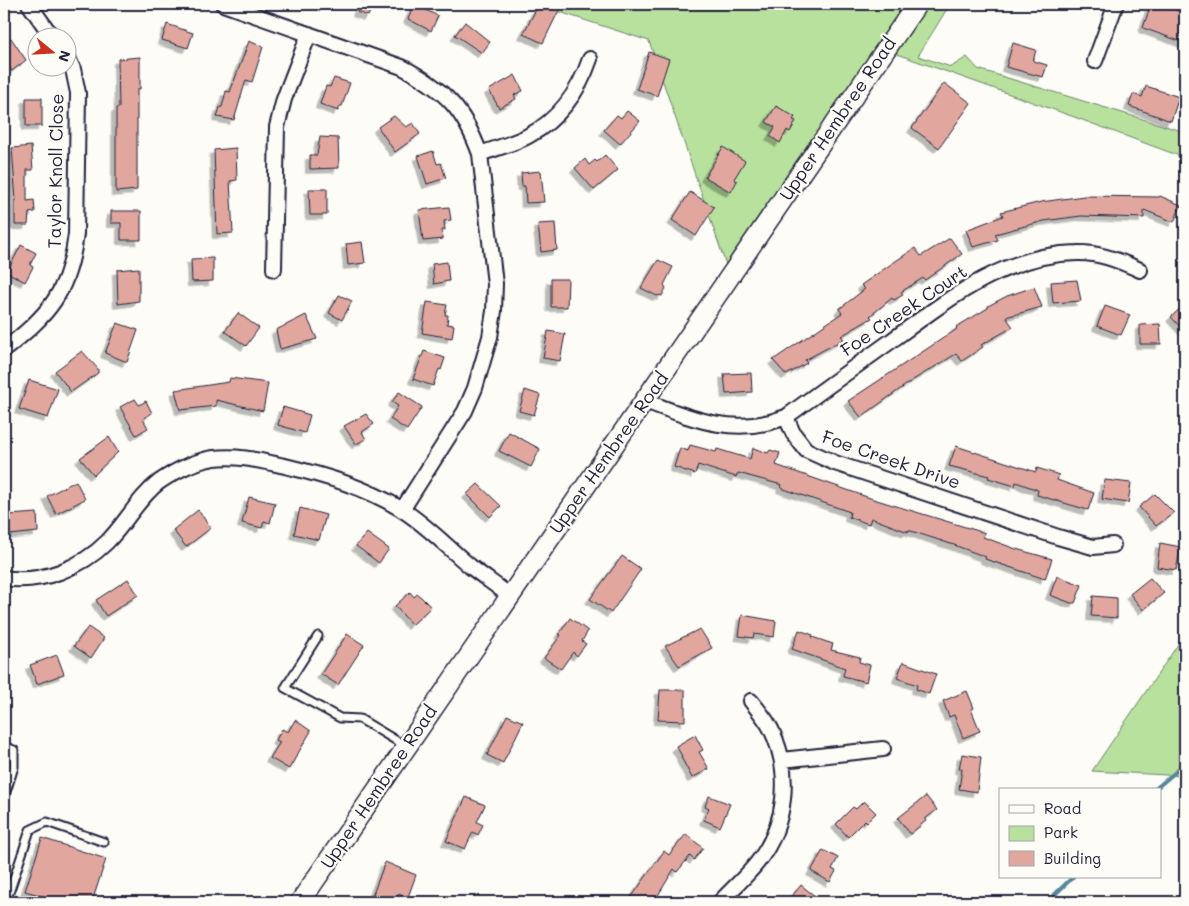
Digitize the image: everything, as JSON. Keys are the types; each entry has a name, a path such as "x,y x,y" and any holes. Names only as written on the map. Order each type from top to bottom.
{"street":[{"path":"29,4 46,28"},
{"path":"223,4 402,67 428,81 444,94 458,110 474,138 480,154 495,284 494,311 490,337 466,412 402,510"},
{"name":"Upper Hembree Road","path":"300,902 917,4"},
{"path":"1095,61 1116,4"},
{"path":"274,269 277,127 284,99 308,34"},
{"path":"480,154 527,136 551,121 578,87 590,59"},
{"name":"Taylor Knoll Close","path":"4,350 31,328 51,306 67,278 73,256 76,234 78,93 76,78"},
{"name":"Foe Creek Court","path":"786,417 956,294 1008,267 1050,255 1078,252 1098,255 1140,270"},
{"path":"645,401 694,419 723,425 752,427 786,417"},
{"name":"Foe Creek Drive","path":"786,417 793,432 806,450 835,463 1058,537 1093,547 1113,545"},
{"path":"4,578 29,579 59,572 86,559 107,542 144,497 159,483 183,468 212,459 230,457 250,458 325,476 364,490 402,510 427,528 472,567 510,596"},
{"path":"720,902 757,863 769,845 777,826 783,803 782,760 771,728 752,701"},
{"path":"782,760 883,749"}],"lane":[{"path":"318,636 286,688 340,718 360,719 407,747"},
{"path":"4,746 14,750 14,767 4,798"},
{"path":"6,902 30,830 48,822 104,842"}],"green space":[{"path":"535,4 950,4 918,56 951,67 967,57 978,69 1185,132 1185,158 880,48 734,288 649,41"},
{"path":"1185,634 1185,776 1092,771"}],"building":[{"path":"360,4 374,4 368,16 357,12"},
{"path":"415,4 426,8 426,10 438,16 431,31 408,19"},
{"path":"539,4 552,4 560,8 543,43 523,34"},
{"path":"1151,4 1165,4 1164,6 1185,13 1185,43 1143,28"},
{"path":"465,22 490,42 482,53 455,35"},
{"path":"167,24 193,33 188,48 162,40"},
{"path":"11,38 26,60 12,71 4,60 4,44"},
{"path":"249,41 263,47 252,82 246,80 234,120 217,117 226,91 230,92"},
{"path":"1013,43 1036,50 1033,61 1047,65 1043,77 1006,67"},
{"path":"649,52 669,59 657,96 637,89"},
{"path":"140,57 140,89 137,89 137,190 116,192 116,108 119,108 118,59"},
{"path":"515,75 523,91 514,95 516,99 499,108 489,90"},
{"path":"334,78 350,83 342,106 340,106 338,111 320,104 326,86 330,87"},
{"path":"944,83 971,103 939,148 912,128"},
{"path":"1146,86 1179,97 1171,121 1129,106 1133,94 1142,97"},
{"path":"26,98 42,98 42,126 26,126"},
{"path":"776,106 795,117 793,120 796,121 790,132 787,130 780,143 770,136 775,127 766,122"},
{"path":"627,111 640,121 620,144 604,130 617,115 621,118"},
{"path":"394,116 406,127 413,123 420,134 395,152 378,127"},
{"path":"320,137 338,138 339,168 310,169 310,155 317,155"},
{"path":"31,146 33,170 27,170 27,201 34,200 35,212 29,213 28,225 15,225 16,201 12,148"},
{"path":"723,147 745,161 734,179 737,181 731,192 705,177"},
{"path":"236,148 237,180 230,181 233,233 217,234 214,150"},
{"path":"433,151 437,164 441,163 446,178 427,184 418,156"},
{"path":"605,155 618,170 594,190 575,168 585,159 589,165 595,160 597,162"},
{"path":"541,171 544,202 526,203 525,186 522,186 521,173"},
{"path":"309,189 327,189 327,215 310,215"},
{"path":"690,192 714,207 696,236 672,220"},
{"path":"1084,196 1160,196 1181,205 1174,222 1144,210 1144,218 1081,216 1044,221 995,234 998,240 973,247 966,230 1003,216 1001,212 1041,202"},
{"path":"449,207 451,220 444,221 443,239 423,241 419,210"},
{"path":"111,211 141,211 141,240 121,240 121,223 111,223"},
{"path":"555,223 557,250 541,252 538,224"},
{"path":"950,238 962,254 925,280 923,278 901,292 903,295 894,300 892,298 870,316 872,318 841,336 844,339 805,360 807,363 786,375 773,360 842,313 839,309 865,289 861,285 884,269 915,248 921,256"},
{"path":"362,242 365,263 348,265 346,244"},
{"path":"21,245 36,253 30,265 33,267 25,282 7,272"},
{"path":"213,258 213,281 192,282 191,259"},
{"path":"658,260 673,267 664,285 666,288 662,296 657,296 641,288"},
{"path":"447,262 449,281 434,284 432,264"},
{"path":"139,268 139,301 118,304 117,270"},
{"path":"551,279 568,279 567,307 551,307"},
{"path":"1077,280 1081,301 1053,303 1051,282"},
{"path":"1034,287 1042,307 1006,317 1013,327 981,345 983,347 962,361 956,354 913,380 861,417 848,401 957,329 956,327 988,308 988,306 1007,296"},
{"path":"339,295 352,301 342,320 329,313"},
{"path":"427,302 447,305 445,315 448,315 447,324 454,325 452,338 422,333"},
{"path":"1185,304 1185,332 1171,317"},
{"path":"1105,306 1130,315 1121,335 1097,326"},
{"path":"238,313 259,328 246,346 225,331"},
{"path":"306,315 317,339 280,349 276,330"},
{"path":"117,323 138,330 127,362 105,353"},
{"path":"1160,324 1161,344 1140,344 1140,325"},
{"path":"548,331 565,334 560,361 543,358"},
{"path":"82,351 98,369 98,373 71,392 55,371"},
{"path":"424,351 445,358 433,386 413,379"},
{"path":"751,373 752,392 726,394 724,374"},
{"path":"230,378 268,383 263,411 216,400 216,406 180,410 175,390 229,382"},
{"path":"29,380 58,389 48,418 19,409"},
{"path":"525,390 540,395 534,415 519,411"},
{"path":"399,392 422,407 407,430 390,419 398,406 392,402"},
{"path":"135,399 139,405 146,401 152,413 143,419 148,428 136,435 120,407"},
{"path":"283,407 310,415 305,433 278,425"},
{"path":"366,414 374,424 362,432 366,439 356,444 344,426"},
{"path":"509,432 540,449 531,467 499,451"},
{"path":"109,437 118,452 94,475 80,458"},
{"path":"690,445 716,452 717,449 750,459 753,448 768,453 770,450 780,453 776,465 870,498 985,533 983,537 1052,559 1045,579 985,559 986,557 954,545 908,530 908,532 871,518 869,524 849,517 850,512 781,488 782,485 738,473 736,477 698,465 695,474 674,467 680,448 688,451"},
{"path":"956,446 1036,472 1037,468 1059,475 1057,480 1094,493 1088,510 1037,495 1038,490 1016,482 1015,486 988,478 989,476 949,466"},
{"path":"1105,480 1131,483 1128,503 1102,499"},
{"path":"76,481 85,499 56,514 47,496"},
{"path":"478,484 501,506 490,517 467,494"},
{"path":"1155,494 1174,513 1156,526 1139,507"},
{"path":"249,497 275,503 270,523 264,521 262,528 242,523"},
{"path":"300,508 326,515 319,540 294,534"},
{"path":"198,510 211,528 186,547 173,530"},
{"path":"37,513 38,532 10,535 9,515"},
{"path":"367,533 389,549 379,563 356,546"},
{"path":"1160,543 1181,547 1176,570 1157,567"},
{"path":"622,556 641,569 611,613 590,599"},
{"path":"1057,576 1082,585 1075,603 1050,595"},
{"path":"1150,578 1164,593 1143,610 1130,594"},
{"path":"128,579 138,595 106,616 96,600"},
{"path":"410,592 414,597 417,594 431,607 412,625 395,606"},
{"path":"1093,596 1117,598 1117,618 1091,616"},
{"path":"742,615 776,621 774,637 754,634 753,638 739,636"},
{"path":"570,618 588,631 582,641 586,644 577,656 573,652 561,669 544,658 561,635 559,634"},
{"path":"88,627 104,638 91,658 74,646"},
{"path":"700,629 712,648 679,666 665,646"},
{"path":"799,630 813,635 812,637 833,644 831,650 860,657 859,662 870,665 866,682 843,676 845,668 792,649"},
{"path":"347,634 364,645 338,685 321,674"},
{"path":"57,655 64,674 37,684 30,665"},
{"path":"903,662 936,674 929,694 916,689 917,685 897,678"},
{"path":"660,690 685,690 685,721 658,720"},
{"path":"967,691 974,708 971,709 980,731 963,738 954,715 949,717 943,701"},
{"path":"507,715 523,722 503,763 487,755"},
{"path":"295,720 311,731 289,769 270,758 280,742 276,740 282,729 288,732"},
{"path":"695,735 703,750 699,752 709,769 692,778 676,746"},
{"path":"962,754 981,757 977,792 959,789 962,769 959,769"},
{"path":"709,796 730,804 720,827 704,820 709,808 705,806"},
{"path":"926,796 937,810 910,834 898,818"},
{"path":"466,797 485,805 477,822 483,825 478,835 473,832 465,849 446,841"},
{"path":"864,801 876,813 867,822 865,820 848,837 836,824 853,807 856,809"},
{"path":"686,834 703,848 694,860 690,856 677,872 674,869 654,902 628,902 664,851 669,855"},
{"path":"42,838 106,859 92,902 64,902 25,891"},
{"path":"823,850 838,858 832,869 836,871 830,882 811,871"},
{"path":"385,862 416,875 408,897 398,894 394,902 370,902"},
{"path":"801,885 823,902 790,902 794,898 792,896"}],"waterway":[{"path":"1156,788 1185,764"},
{"path":"1047,902 1072,878"}]}
